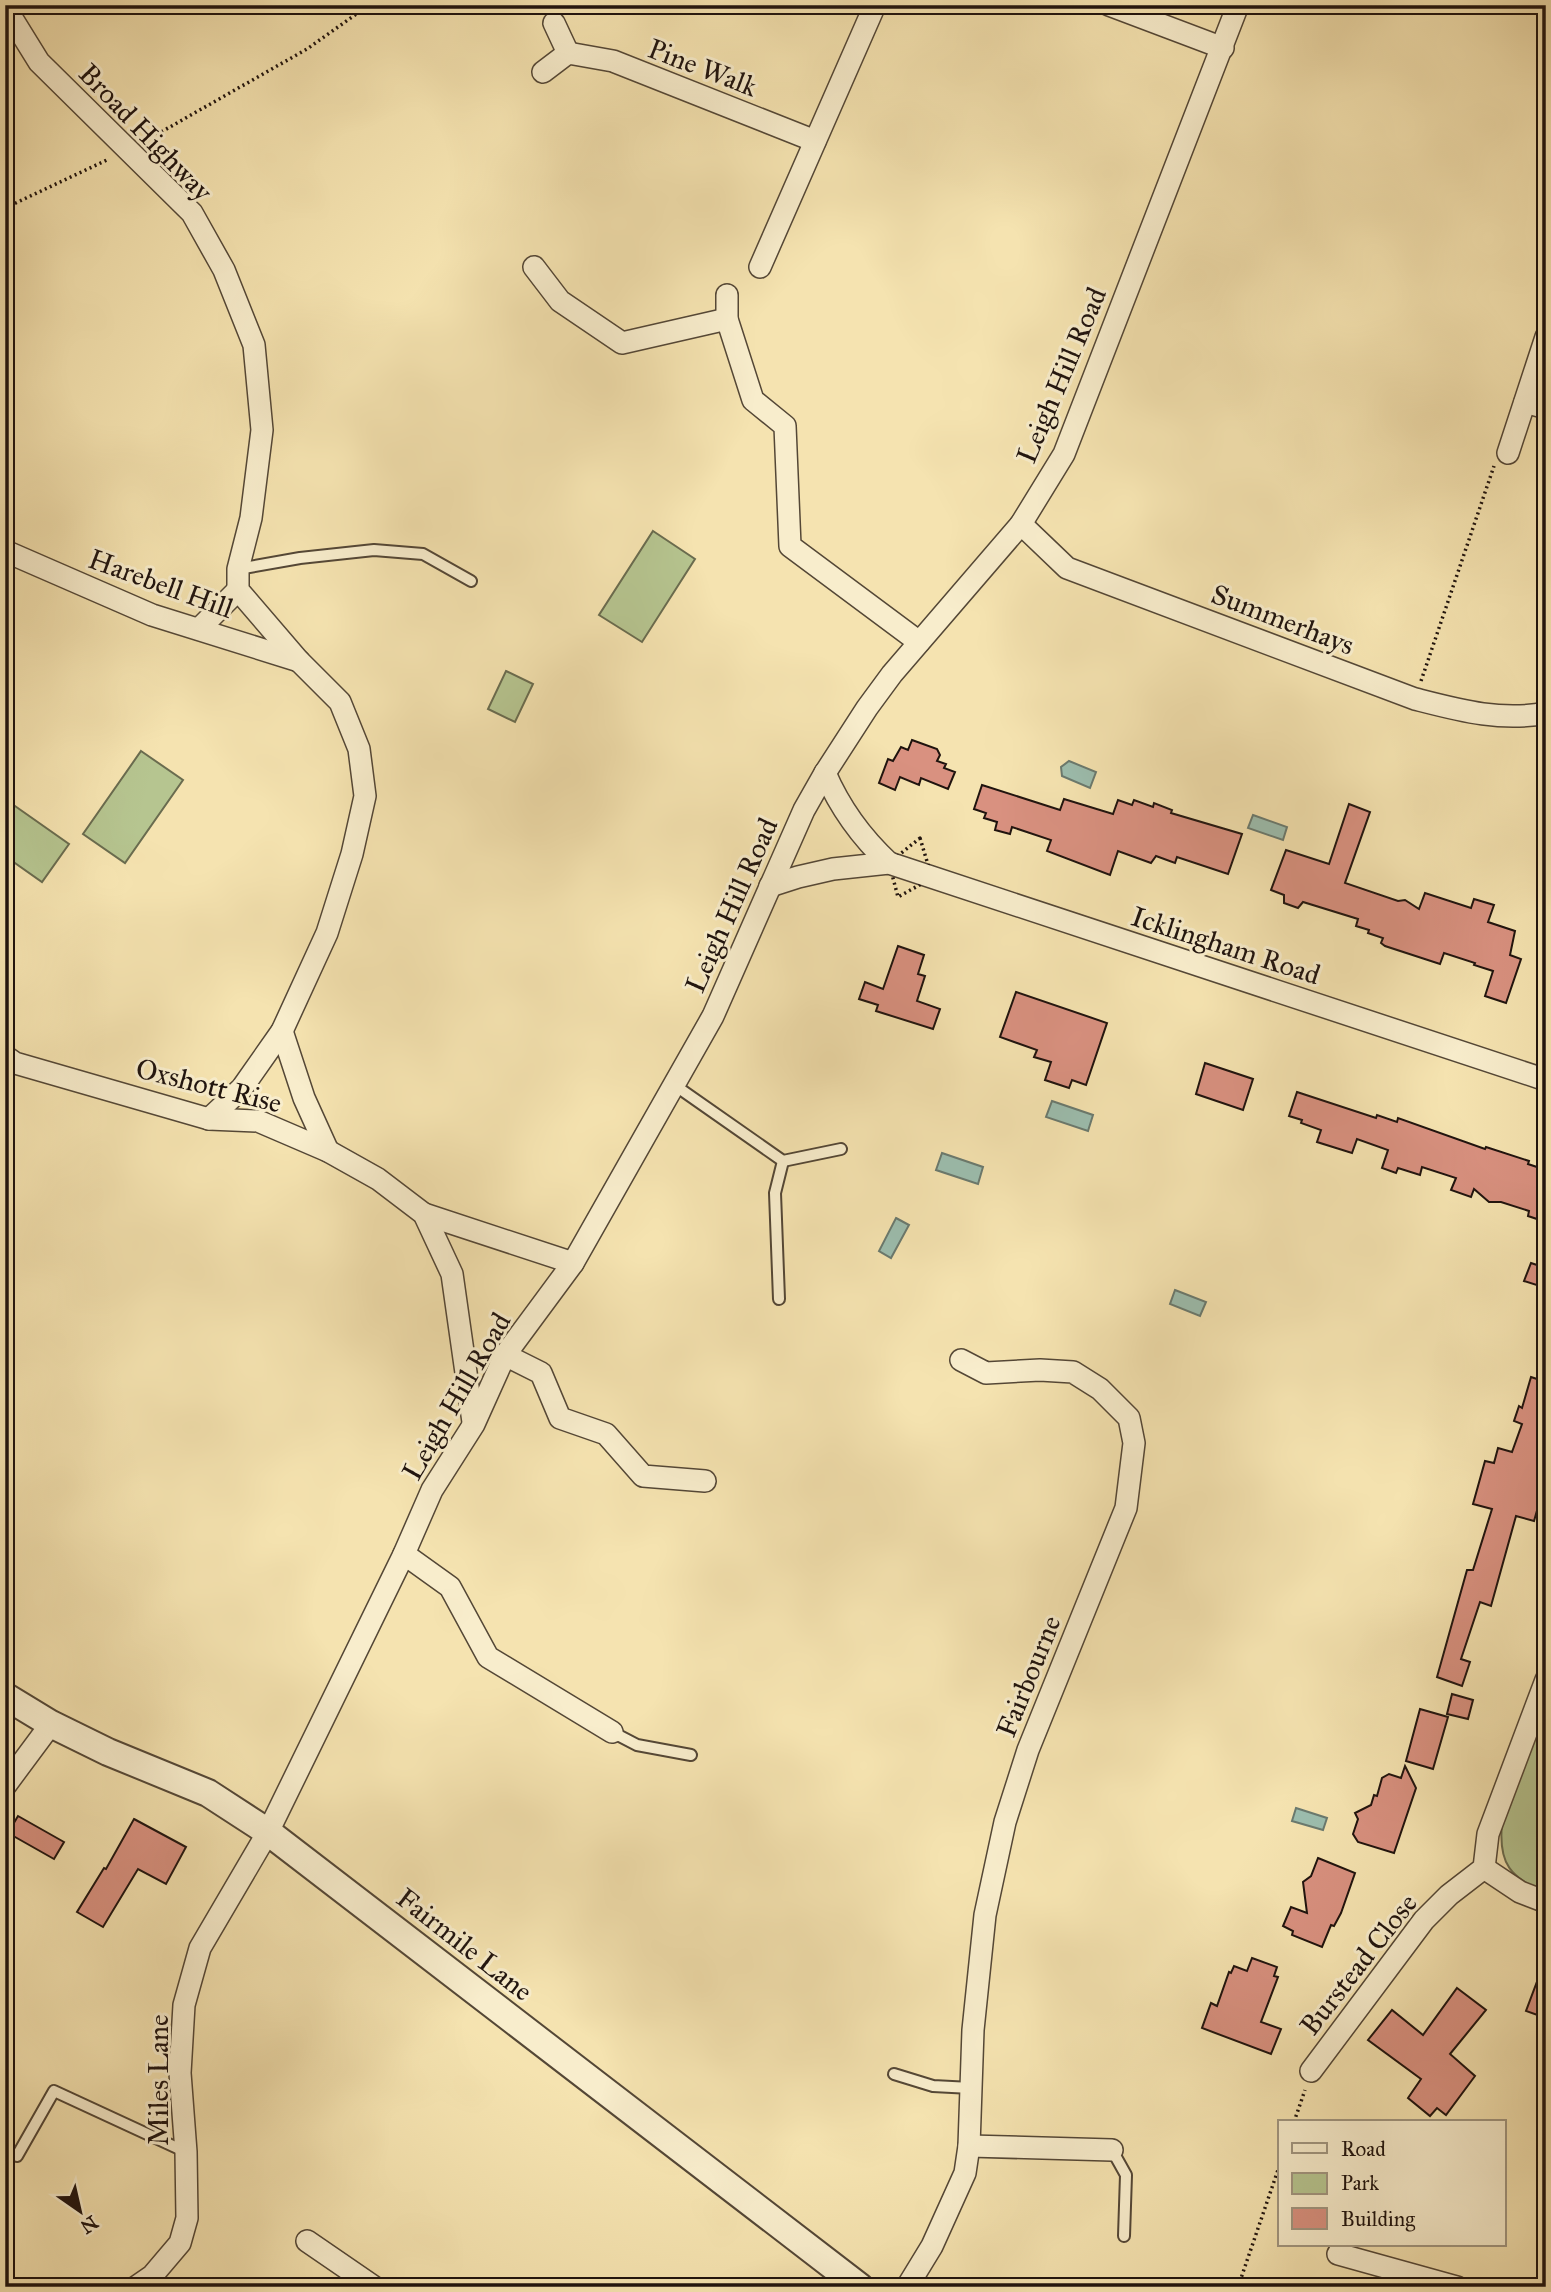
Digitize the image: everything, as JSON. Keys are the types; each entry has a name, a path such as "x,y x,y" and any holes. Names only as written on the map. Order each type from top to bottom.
{"street":[{"path":"760,267 875,5"},
{"path":"1109,5 1223,48"},
{"name":"Leigh Hill Road","path":"268,1832 404,1554 432,1490 474,1424 505,1355 573,1263 713,1016 804,810 825,773 867,708 919,642 1021,524 1063,454 1238,5"},
{"name":"Broad Highway","path":"5,7 39,62 191,213 224,270 254,345 262,430 251,517 238,580"},
{"path":"543,72 568,53 554,23"},
{"name":"Pine Walk","path":"568,53 613,61 816,141"},
{"path":"534,267 560,300 622,343 727,319"},
{"path":"727,295 727,319 753,400 785,426 790,546 919,642"},
{"path":"1508,453 1536,405 1546,337"},
{"name":"Summerhays","path":"1021,524 1067,568 1415,699 1472,713 1522,718 1546,713"},
{"name":"Harebell Hill","path":"5,551 152,615 299,661"},
{"path":"199,629 238,580 299,661 340,702 359,748 365,796 352,854 327,933 282,1031 243,1088 209,1119"},
{"name":"Icklingham Road","path":"825,773 852,823 889,863"},
{"name":"Icklingham Road","path":"770,886 833,869 889,863 1546,1080"},
{"path":"282,1031 304,1098 328,1151"},
{"name":"Oxshott Rise","path":"5,1056 15,1063 209,1119 258,1121 328,1151 378,1179 424,1214 573,1263"},
{"name":"Oxshott Rise","path":"424,1214 452,1275 474,1424"},
{"path":"505,1355 541,1373 560,1418 606,1434 643,1476 705,1481"},
{"name":"Fairbourne","path":"907,2287 932,2246 965,2173 969,2146 973,2030 985,1914 1004,1822 1028,1750 1126,1508 1134,1443 1129,1418 1100,1389 1073,1372 1040,1370 986,1373 961,1360"},
{"path":"404,1554 450,1587 488,1657 612,1732"},
{"path":"1546,1680 1488,1834 1484,1868 1520,1892 1546,1902"},
{"name":"Fairmile Lane","path":"5,1696 51,1724 108,1752 208,1793 268,1832 860,2287"},
{"path":"5,1786 51,1724"},
{"name":"Miles Lane","path":"136,2287 152,2276 180,2243 187,2218 186,2152 180,2073 184,2004 200,1948 268,1832"},
{"name":"Burstead Close","path":"1311,2071 1424,1920 1449,1895 1484,1868"},
{"path":"969,2146 1112,2150"},
{"path":"307,2241 374,2287"},
{"path":"1338,2254 1380,2277 1457,2287"}],"lane":[{"path":"238,580 300,558 374,550 423,554 471,581"},
{"path":"673,1084 783,1161 841,1149"},
{"path":"779,1299 775,1193 783,1161"},
{"path":"612,1732 637,1745 691,1755"},
{"path":"894,2074 933,2086 971,2088"},
{"path":"17,2156 54,2091 186,2152"},
{"path":"1112,2150 1126,2175 1124,2236"}],"path":[{"path":"5,208 127,151 307,49 369,5"},
{"path":"1415,699 1497,455 1508,453"},
{"path":"1295,2120 1311,2071"},
{"path":"1238,2287 1278,2170"}],"green space":[{"path":"653,531 695,559 642,642 599,615"},
{"path":"506,671 533,684 515,722 488,709"},
{"path":"141,751 183,780 125,863 83,834"},
{"path":"5,799 69,844 42,882 5,856"},
{"path":"1546,1700 1546,1894 1509,1868 1502,1850 1501,1838 1502,1823"}],"shaded area":[{"path":"1069,761 1096,772 1090,788 1062,776 1061,767"},
{"path":"1253,815 1287,827 1283,840 1248,828"},
{"path":"1052,1101 1093,1115 1088,1131 1046,1117"},
{"path":"942,1153 983,1167 978,1184 936,1170"},
{"path":"896,1218 909,1225 891,1258 879,1251"},
{"path":"1175,1290 1206,1302 1200,1316 1170,1304"},
{"path":"1296,1808 1327,1818 1323,1830 1292,1821"}],"building":[{"path":"912,740 937,749 940,755 937,761 946,764 944,768 955,772 948,789 921,778 919,785 900,777 895,790 879,783 888,759 893,761 901,747 908,750"},
{"path":"982,785 1060,810 1064,799 1113,814 1118,800 1132,805 1134,800 1153,807 1154,803 1172,810 1171,813 1242,834 1228,874 1177,857 1175,863 1156,856 1151,863 1118,851 1110,875 1047,851 1051,840 1012,827 1010,834 995,830 997,822 984,818 986,813 974,809"},
{"path":"1349,804 1370,812 1345,883 1398,901 1405,900 1419,909 1425,893 1471,908 1474,899 1494,905 1488,922 1515,931 1510,955 1521,959 1506,1003 1485,996 1493,971 1444,953 1440,964 1385,946 1381,943 1383,938 1356,926 1358,919 1303,902 1298,908 1284,903 1284,895 1271,890 1286,850 1329,864"},
{"path":"898,946 924,955 918,974 925,976 917,1001 940,1009 933,1029 876,1011 878,1005 859,999 865,982 883,989"},
{"path":"1016,992 1107,1023 1086,1085 1072,1080 1069,1088 1045,1080 1051,1062 1034,1057 1037,1050 1000,1037"},
{"path":"1205,1063 1253,1079 1243,1110 1196,1094"},
{"path":"1297,1092 1376,1118 1377,1115 1397,1122 1398,1118 1485,1149 1486,1147 1529,1161 1528,1164 1546,1170 1546,1222 1528,1216 1529,1211 1501,1202 1489,1202 1474,1189 1471,1197 1451,1190 1456,1178 1422,1167 1420,1175 1398,1168 1396,1173 1382,1168 1388,1150 1357,1139 1352,1153 1317,1142 1321,1130 1289,1116"},
{"path":"1531,1263 1546,1268 1546,1288 1524,1281"},
{"path":"1531,1377 1546,1382 1546,1494 1542,1493 1534,1521 1516,1516 1491,1606 1480,1602 1461,1659 1470,1662 1462,1686 1437,1677 1467,1570 1473,1570 1492,1509 1473,1504 1485,1461 1494,1463 1498,1448 1512,1452 1522,1424 1514,1421 1519,1406 1522,1408"},
{"path":"1452,1694 1473,1700 1468,1719 1447,1714"},
{"path":"1420,1709 1448,1717 1433,1769 1406,1761"},
{"path":"1405,1766 1416,1788 1394,1853 1358,1842 1353,1834 1358,1819 1355,1813 1371,1805 1374,1795 1377,1796 1382,1778 1389,1774 1401,1778"},
{"path":"18,1816 64,1842 54,1859 8,1833"},
{"path":"134,1819 186,1847 166,1884 138,1869 103,1927 77,1912 104,1868 106,1869"},
{"path":"1318,1858 1355,1873 1341,1913 1334,1926 1331,1925 1322,1947 1292,1935 1293,1931 1283,1926 1291,1907 1307,1913 1303,1882 1311,1876"},
{"path":"1252,1958 1277,1967 1274,1976 1278,1977 1261,2022 1281,2029 1271,2054 1202,2028 1211,2003 1217,2006 1229,1972 1231,1973 1234,1966 1247,1971"},
{"path":"1546,1963 1546,2018 1526,2011"},
{"path":"1457,1988 1486,2010 1450,2054 1475,2076 1446,2115 1437,2108 1430,2116 1408,2098 1421,2079 1368,2040 1392,2010 1423,2035"}]}
